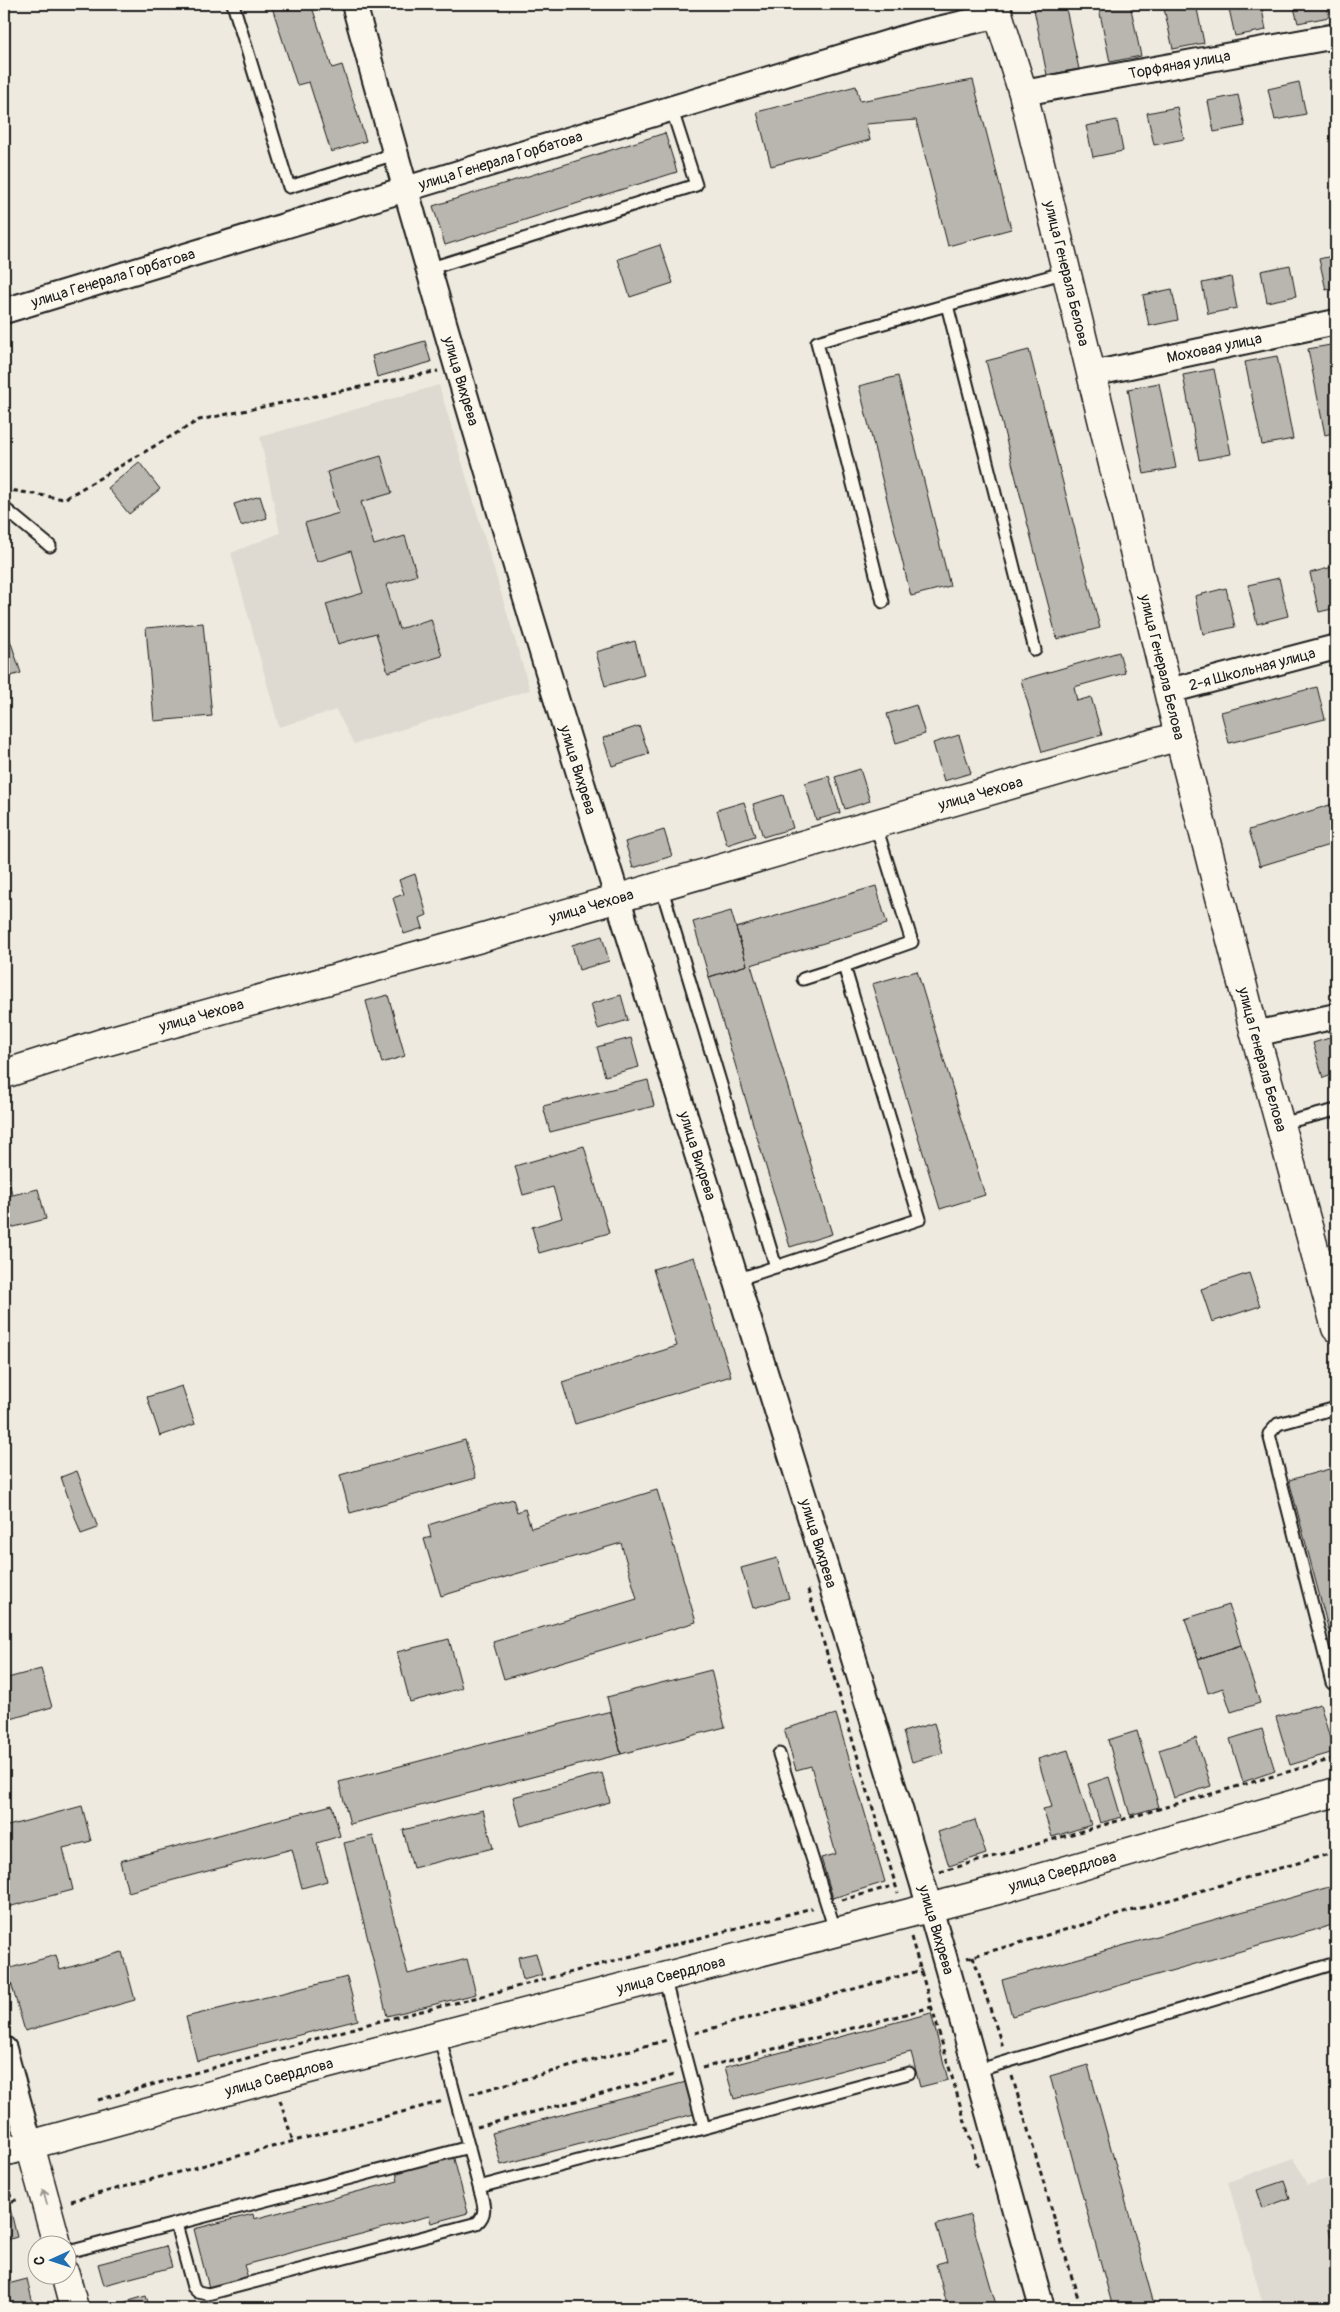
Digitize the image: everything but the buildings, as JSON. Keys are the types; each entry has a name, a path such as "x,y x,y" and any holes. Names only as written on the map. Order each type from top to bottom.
{"street":[{"name":"улица Вихрева","path":"354,4 404,189 617,897 930,1909 1042,2308"},
{"name":"улица Генерала Белова","path":"997,10 1023,93 1179,736 1255,1034 1336,1328"},
{"name":"улица Генерала Горбатова","path":"4,311 671,107 997,10"},
{"name":"Торфяная улица","path":"1023,93 1336,36"},
{"name":"Моховая улица","path":"1092,374 1336,322"},
{"name":"2-я Школьная улица","path":"1169,691 1336,646"},
{"name":"улица Чехова","path":"4,1074 114,1040 468,942 661,884 1179,736"},
{"path":"1255,1034 1336,1016"},
{"name":"улица Свердлова","path":"4,2152 274,2078 930,1909 1336,1792"},
{"path":"4,2049 54,2234"},
{"path":"68,2284 74,2308"}],"lane":[{"path":"233,4 289,187 395,154"},
{"path":"428,269 696,185 671,107"},
{"path":"883,602 817,342 1066,272"},
{"path":"946,305 1035,650"},
{"path":"4,508 50,546"},
{"path":"803,980 912,942 875,823"},
{"path":"661,884 776,1267"},
{"path":"736,1280 920,1220 844,966"},
{"path":"1280,1124 1336,1110"},
{"path":"1332,1683 1269,1434 1278,1424 1336,1408"},
{"path":"779,1754 836,1933"},
{"path":"976,2071 1336,1963"},
{"path":"664,1978 704,2128"},
{"path":"176,2224 193,2287 198,2292 208,2294 477,2223 482,2218 485,2210 439,2035"},
{"path":"479,2187 908,2073"},
{"path":"78,2249 468,2147"}],"path":[{"path":"4,489 64,499 199,420 446,369"},
{"path":"96,2100 372,2023 463,2002 826,1904 1336,1758"},
{"path":"72,2203 945,1964 1336,1852"},
{"path":"972,1956 1007,2061 1081,2308"}],"shaded area":[{"path":"439,385 530,690 354,744 336,710 279,727 231,553 280,533 260,437"},
{"path":"1294,2158 1307,2185 1336,2176 1336,2308 1264,2308 1228,2182"}]}
